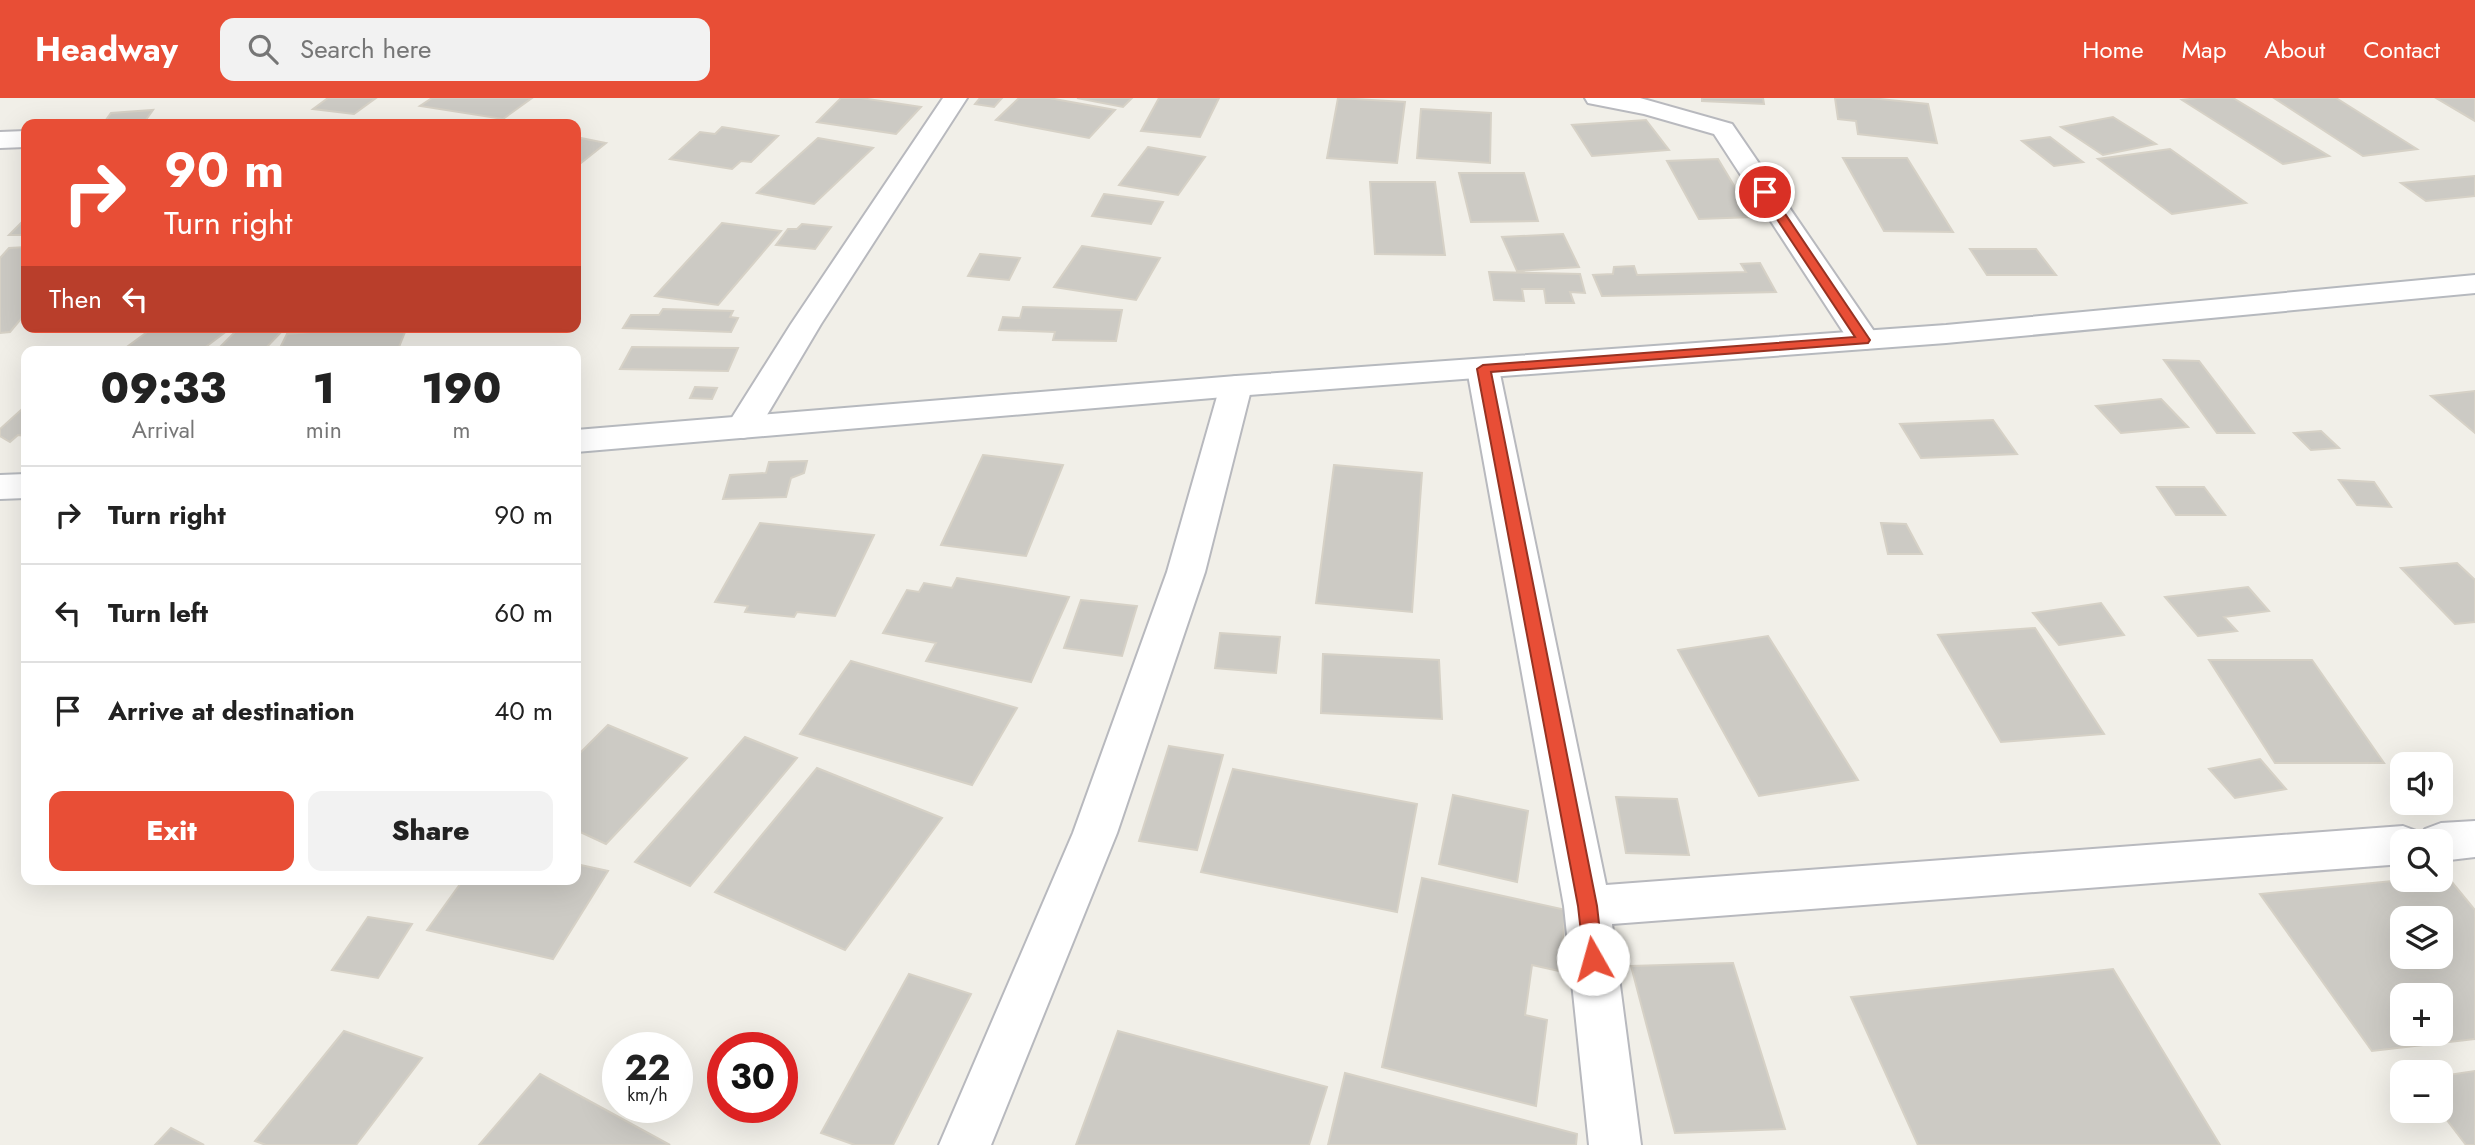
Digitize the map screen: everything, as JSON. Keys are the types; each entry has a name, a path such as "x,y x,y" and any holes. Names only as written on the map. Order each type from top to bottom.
{"street":[{"path":"744,427 806,324 956,98"},
{"path":"1597,98 1648,107 1723,129 1864,340"},
{"path":"0,140 21,139"},
{"path":"581,441 1236,386 1864,340 2475,284"},
{"path":"1483,369 1587,906 1615,1145"},
{"path":"965,1145 1095,833 1186,572 1236,386"},
{"path":"0,487 21,486"},
{"path":"2453,841 2475,839"},
{"path":"1587,906 2390,846"}],"building":[{"path":"328,98 376,98 354,114 313,109"},
{"path":"432,98 532,98 503,119 420,106"},
{"path":"841,98 861,98 921,107 896,134 817,122"},
{"path":"980,98 1002,98 994,107 975,104"},
{"path":"1019,98 1049,98 1115,110 1089,138 996,120"},
{"path":"1077,98 1132,98 1123,107"},
{"path":"1159,98 1219,98 1200,137 1141,131"},
{"path":"1338,98 1405,102 1397,163 1327,158"},
{"path":"1702,98 1763,98 1764,104 1702,101"},
{"path":"1835,98 1870,98 1928,104 1937,143 1858,134 1856,121 1838,119"},
{"path":"2233,98 2329,156 2283,164 2182,100"},
{"path":"2274,98 2336,98 2417,149 2363,156"},
{"path":"2436,98 2475,98 2475,121"},
{"path":"1421,109 1491,113 1490,163 1417,158"},
{"path":"153,110 147,119 107,119 111,113"},
{"path":"2113,117 2156,144 2103,155 2061,127"},
{"path":"1646,120 1669,150 1592,156 1572,125"},
{"path":"722,127 778,136 751,162 741,161 732,169 670,159 700,132 715,134"},
{"path":"2050,137 2083,162 2054,166 2022,141"},
{"path":"581,138 606,143 581,163"},
{"path":"818,138 873,148 814,204 757,193"},
{"path":"1148,147 1205,157 1178,195 1119,185"},
{"path":"2170,149 2246,203 2172,214 2098,159"},
{"path":"1843,158 1907,158 1953,232 1884,231"},
{"path":"1718,159 1753,217 1699,219 1667,161"},
{"path":"1459,173 1524,173 1538,221 1471,222"},
{"path":"2475,176 2475,196 2426,201 2401,183"},
{"path":"1370,182 1435,182 1445,255 1375,254"},
{"path":"1104,194 1163,202 1151,224 1092,216"},
{"path":"21,223 21,235 9,235"},
{"path":"722,223 781,231 718,305 655,296"},
{"path":"802,224 831,227 815,249 776,245 788,229 797,229"},
{"path":"1563,234 1579,267 1517,271 1502,237"},
{"path":"1082,246 1160,258 1136,300 1054,287"},
{"path":"21,247 21,319 10,332 0,333 0,258 9,248"},
{"path":"1970,249 2036,249 2056,275 1987,275"},
{"path":"980,254 1020,258 1009,280 968,276"},
{"path":"1760,263 1776,292 1602,296 1593,275 1613,274 1614,267 1634,266 1637,275 1746,272 1741,264"},
{"path":"1489,272 1580,274 1585,293 1570,292 1574,303 1546,303 1544,289 1522,289 1524,301 1494,300"},
{"path":"1023,307 1122,310 1116,341 1053,340 1055,332 999,330 1003,317 1020,318"},
{"path":"663,309 733,311 730,317 738,318 731,332 623,328 631,315 659,315"},
{"path":"146,333 224,333 207,346 128,346"},
{"path":"234,333 280,333 268,346 221,346"},
{"path":"405,333 399,346 281,346 287,334"},
{"path":"632,347 738,348 728,371 620,369"},
{"path":"2164,360 2199,361 2254,433 2217,433"},
{"path":"695,387 717,388 712,399 690,398"},
{"path":"2475,391 2475,433 2431,396"},
{"path":"2161,399 2188,427 2121,433 2096,406"},
{"path":"21,410 21,435 10,442 0,436 0,429"},
{"path":"1993,420 2017,454 1921,458 1900,424"},
{"path":"2321,431 2339,448 2311,450 2294,433"},
{"path":"983,455 1063,465 1026,556 941,545"},
{"path":"807,461 804,473 791,478 786,497 723,499 730,475 766,473 769,462"},
{"path":"1334,465 1422,473 1412,612 1316,603"},
{"path":"2339,480 2374,482 2391,507 2357,505"},
{"path":"2157,487 2204,487 2225,515 2176,515"},
{"path":"760,523 874,535 835,616 797,612 794,617 745,612 748,606 715,602"},
{"path":"1881,523 1906,524 1922,554 1888,554"},
{"path":"2457,563 2475,580 2475,622 2455,624 2401,568"},
{"path":"957,578 1069,597 1031,682 926,661 936,643 883,633 907,590 919,592 924,583 952,588"},
{"path":"2248,587 2269,611 2224,617 2237,631 2198,636 2165,597"},
{"path":"1081,600 1137,606 1122,656 1064,648"},
{"path":"2101,603 2124,635 2059,645 2033,613"},
{"path":"2035,628 2104,734 2001,742 1938,635"},
{"path":"1220,633 1280,637 1276,673 1215,668"},
{"path":"1768,636 1858,780 1759,796 1678,650"},
{"path":"1323,654 1439,660 1442,719 1321,713"},
{"path":"2209,660 2312,660 2384,763 2275,763"},
{"path":"851,661 1017,708 972,785 800,734"},
{"path":"608,725 687,758 606,844 581,832 581,752"},
{"path":"745,737 797,758 690,886 635,862"},
{"path":"1169,746 1223,755 1197,850 1139,841"},
{"path":"2260,759 2286,789 2235,798 2209,769"},
{"path":"817,768 942,818 845,950 715,892"},
{"path":"1233,769 1417,804 1397,912 1201,872"},
{"path":"1453,795 1528,811 1517,882 1439,864"},
{"path":"1616,797 1677,799 1689,855 1626,853"},
{"path":"581,865 608,871 553,959 427,930 459,885 581,885"},
{"path":"1422,878 1566,910 1559,971 1532,965 1525,1015 1547,1020 1536,1106 1382,1067"},
{"path":"2390,881 2390,892 2453,892 2453,883 2475,910 2475,1039 2453,1042 2453,983 2390,983 2390,1046 2415,1046 2372,1051 2260,894"},
{"path":"368,917 412,924 378,978 332,970"},
{"path":"1733,963 1785,1129 1675,1133 1631,966"},
{"path":"2113,969 2220,1145 1918,1145 1851,997"},
{"path":"909,974 971,994 893,1145 855,1145 821,1133"},
{"path":"344,1031 422,1058 356,1145 266,1145 255,1141"},
{"path":"1118,1031 1327,1087 1309,1145 1076,1145"},
{"path":"2475,1071 2475,1145 2466,1145 2449,1123 2453,1123 2453,1074"},
{"path":"1345,1073 1577,1134 1576,1145 1328,1145"},
{"path":"540,1074 602,1108 602,1123 630,1123 670,1145 479,1145"},
{"path":"171,1128 204,1145 155,1145"}],"route":[{"path":"1593,959 1587,906 1483,369 1864,340 1765,192"}]}
